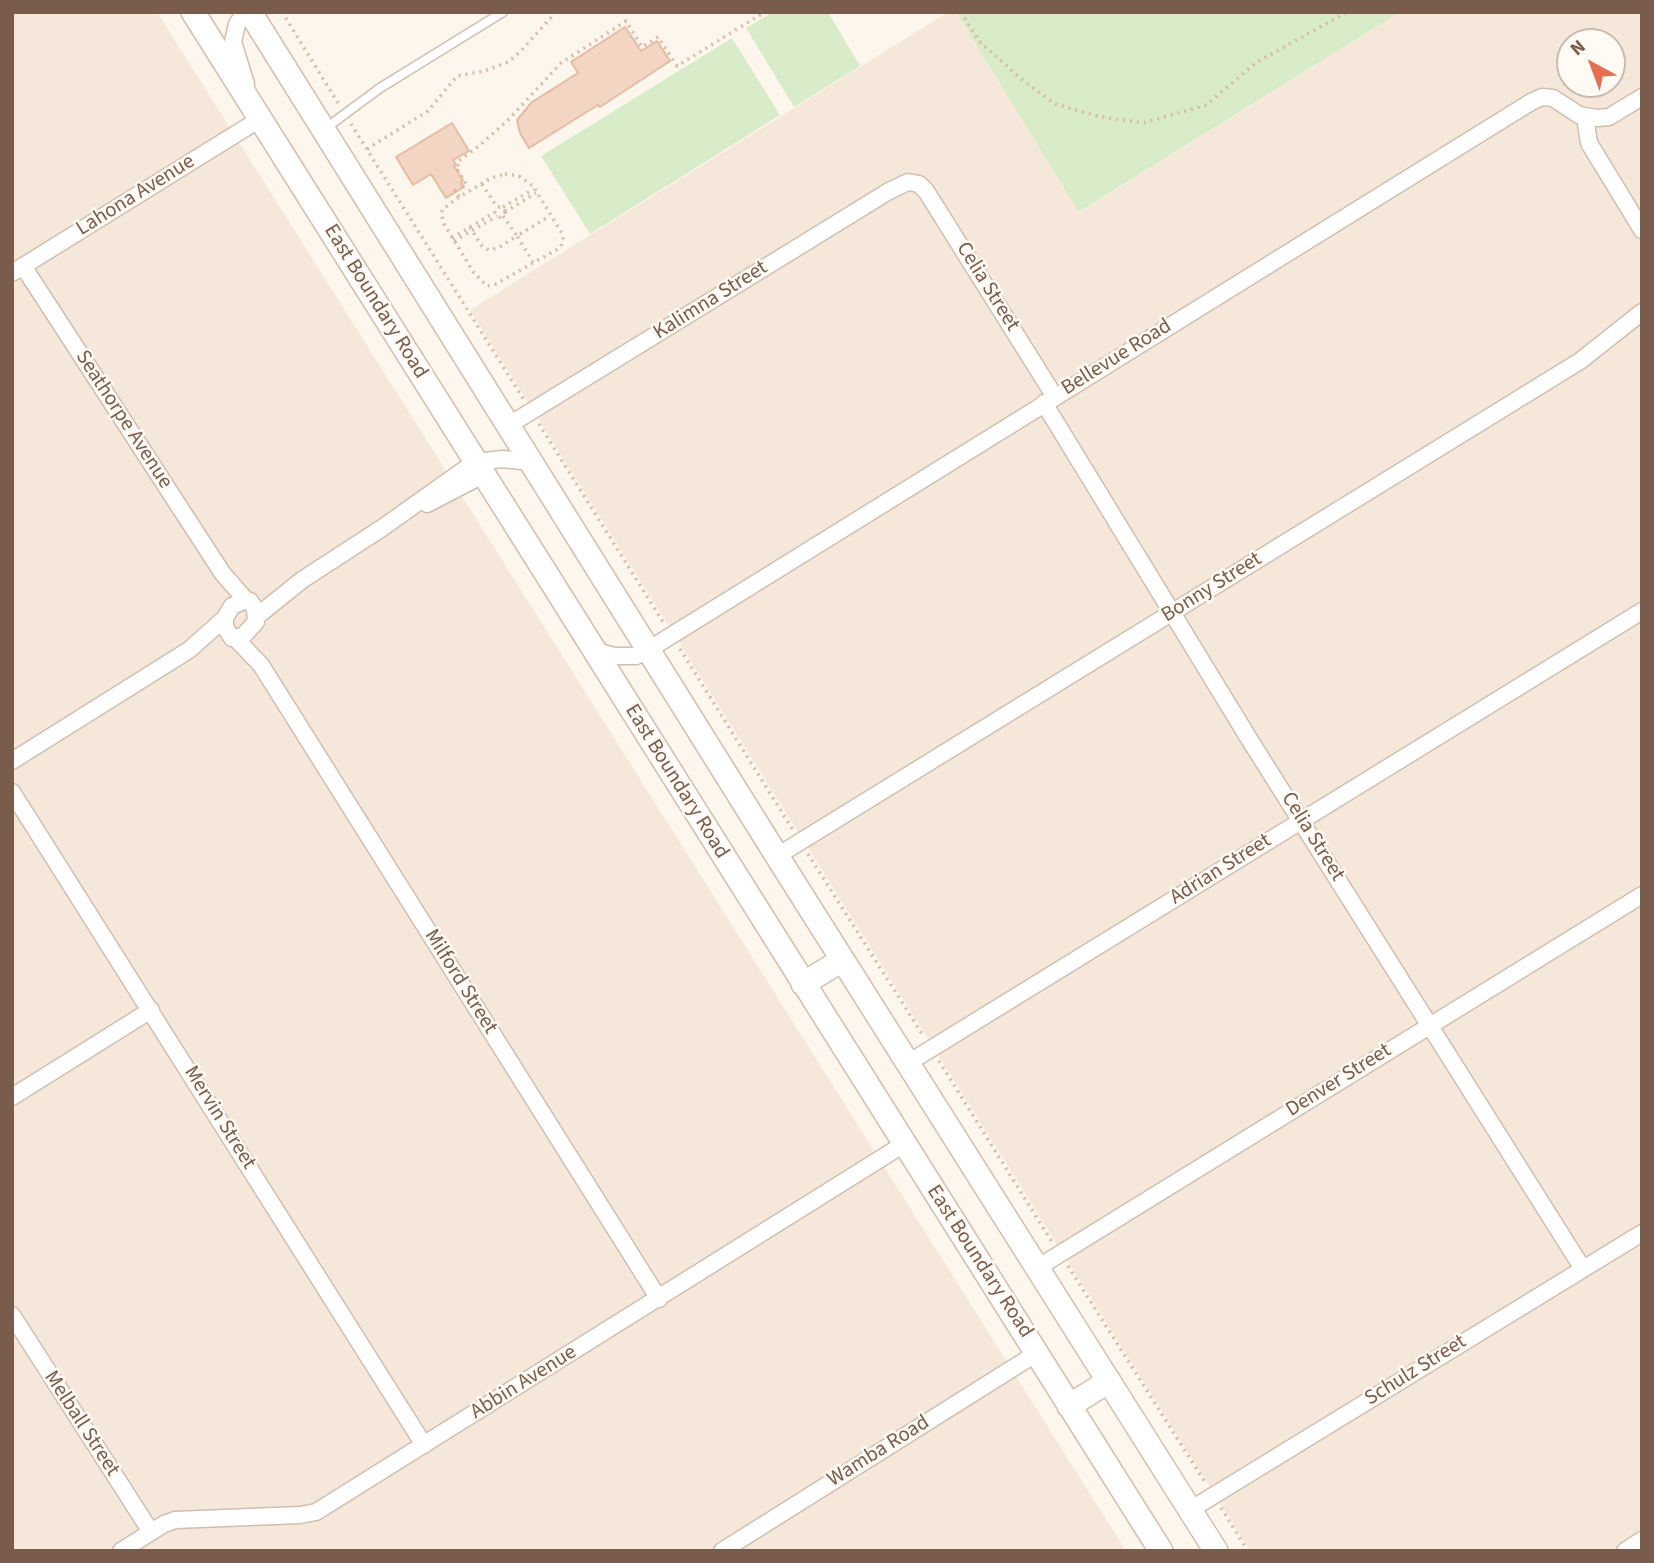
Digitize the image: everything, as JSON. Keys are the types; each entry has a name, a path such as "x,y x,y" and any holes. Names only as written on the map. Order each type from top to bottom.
{"main road":[{"path":"255,16 842,960 1216,1551"},
{"name":"East Boundary Road","path":"205,17 258,116 1161,1551"},
{"path":"803,984 842,960"},
{"path":"1069,1406 1109,1381"}],"street":[{"path":"255,16 237,24 233,42 258,116"},
{"path":"1642,97 1609,117 1585,117 1589,143 1642,230"},
{"name":"Bellevue Road","path":"593,650 614,656 636,656 648,650 1537,99 1553,98 1585,117"},
{"name":"Lahona Avenue","path":"18,270 258,116"},
{"name":"Kalimna Street","path":"509,425 889,191 908,182 914,183"},
{"name":"Celia Street","path":"914,183 923,187 929,195 1172,612 1583,1269"},
{"name":"Seathorpe Avenue","path":"18,270 223,574 238,606"},
{"name":"Bonny Street","path":"777,856 1580,361 1642,312"},
{"path":"189,650 234,638 302,580 479,469 503,458 531,462"},
{"path":"12,761 189,650 238,606 302,580"},
{"path":"234,638 225,626 238,606"},
{"name":"Milford Street","path":"238,606 255,609 254,623 261,666"},
{"name":"Adrian Street","path":"908,1063 1642,611"},
{"name":"Milford Street","path":"234,638 261,666 659,1299"},
{"name":"Mervin Street","path":"12,792 424,1445"},
{"name":"Denver Street","path":"1037,1268 1642,895"},
{"path":"12,1097 151,1010"},
{"name":"Abbin Avenue","path":"121,1551 175,1520 316,1512 904,1144"},
{"name":"Schulz Street","path":"1190,1510 1642,1233"},
{"name":"Melball Street","path":"12,1315 151,1532"},
{"name":"Wamba Road","path":"722,1551 1037,1353"},
{"path":"1625,1551 1642,1541"}],"lane":[{"path":"324,130 380,88 503,12"}],"path":[{"path":"282,12 800,842 1248,1551"},
{"path":"367,149 428,111 457,76 484,71 508,62 556,12"},
{"path":"459,197 455,191 466,184 457,169 457,162 508,120 561,63 626,21 642,47 658,37 677,66 765,12"},
{"path":"961,12 979,41 1020,78 1055,104 1097,116 1143,123 1206,105 1257,62 1347,12"},
{"path":"512,175 528,181 563,236 561,246 496,284 487,285 479,280 453,240 441,213 459,197 482,184 491,178 512,175"},
{"path":"482,184 533,263"},
{"path":"453,240 536,191"},
{"path":"471,229 481,245 489,250 498,248 551,216"}],"shaded area":[{"path":"12,12 157,12 1126,1551 12,1551"},
{"path":"948,12 956,12 1080,212 1400,12 1642,12 1642,1551 1250,1551 470,310"}],"green space":[{"path":"773,12 828,12 860,66 794,107 746,28"},
{"path":"956,12 1400,12 1079,212"},
{"path":"732,38 780,115 590,234 541,156"}],"building":[{"path":"625,27 641,51 657,41 670,61 600,107 598,105 529,148 520,133 517,120 532,102 578,73 571,62"},
{"path":"452,123 469,151 453,160 464,187 446,198 431,174 413,185 396,157"}]}
